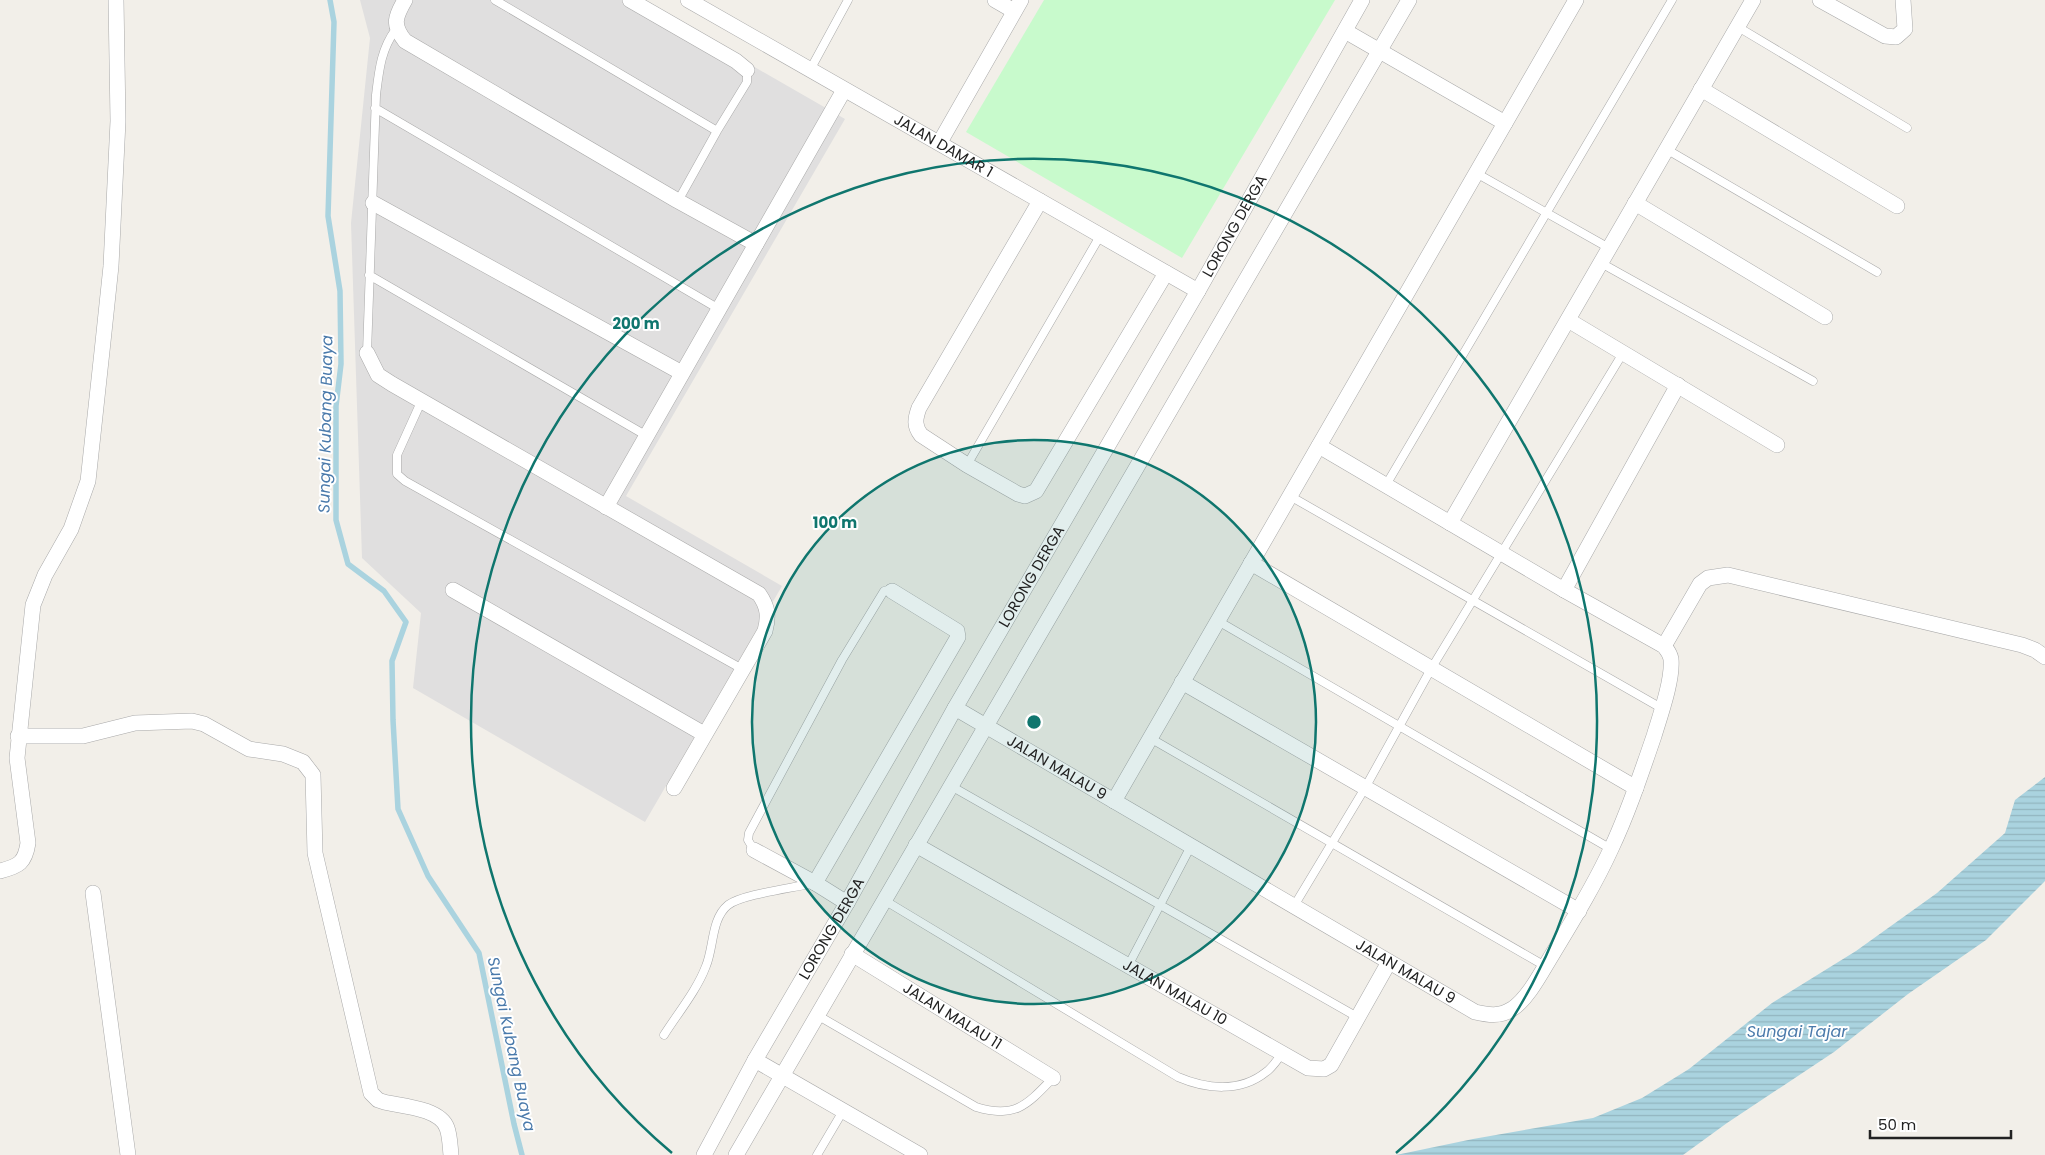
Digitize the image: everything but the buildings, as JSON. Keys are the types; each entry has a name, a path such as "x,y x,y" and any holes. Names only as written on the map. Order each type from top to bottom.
{"street":[{"path":"0,871 12,868 21,862 26,855 28,843 17,758 34,605 45,575 71,529 88,481 111,258 118,121 116,0"},
{"path":"405,0 397,13 396,29 405,41 678,201 756,244"},
{"path":"630,0 736,60 747,70"},
{"name":"JALAN DAMAR 1","path":"688,0 1198,290"},
{"path":"940,142 1018,6 995,0"},
{"name":"LORONG DERGA","path":"704,1155 754,1060 847,903 955,708 1198,290 1362,0"},
{"path":"736,1155 1410,0"},
{"path":"1114,801 1576,0"},
{"path":"1450,523 1753,0"},
{"path":"1820,0 1885,36 1896,37 1905,29 1903,0"},
{"path":"1345,31 1505,123"},
{"path":"1701,89 1897,206"},
{"path":"606,507 844,90"},
{"path":"1040,201 919,408 916,418 916,428 921,435 967,465 1018,494 1025,496 1036,491 1166,273"},
{"path":"373,203 682,373"},
{"path":"1635,203 1825,317"},
{"path":"1568,320 1778,445"},
{"path":"367,353 378,375 421,402 758,594 766,605 768,617 765,632 674,788"},
{"path":"1564,590 1678,385"},
{"path":"1319,446 1564,590 1664,646 1700,584 1708,578 1728,574 2022,645 2035,650 2045,657"},
{"path":"1251,563 1636,788"},
{"path":"453,590 704,734"},
{"path":"815,883 958,637 957,630 892,591"},
{"name":"JALAN MALAU 9","path":"955,708 1476,1012 1489,1015 1503,1014 1517,1005 1545,966 1579,911 1611,849 1636,788 1662,709 1671,657 1664,646"},
{"path":"1182,682 1579,911"},
{"path":"18,736 83,736 135,723 192,721 204,724 249,749 283,754 303,762 313,775 315,853 371,1093 378,1100 424,1110 440,1117 447,1127 451,1155"},
{"name":"JALAN MALAU 10","path":"916,845 1282,1055 1308,1068 1324,1069 1330,1065 1390,962"},
{"path":"754,850 815,883 847,903"},
{"path":"93,893 128,1155"},
{"name":"JALAN MALAU 11","path":"852,954 1053,1078"},
{"path":"754,1060 843,1111 899,1150 920,1155"}],"lane":[{"path":"495,0 717,131"},
{"path":"810,70 848,0"},
{"path":"1386,485 1672,0"},
{"path":"1738,26 1907,128"},
{"path":"367,353 375,108 380,60 387,41 396,29"},
{"path":"678,201 717,131 748,82 747,70"},
{"path":"375,108 719,309"},
{"path":"1666,149 1877,272"},
{"path":"1476,174 1609,248"},
{"path":"967,465 1100,236"},
{"path":"1601,262 1813,382"},
{"path":"370,275 647,436"},
{"path":"1294,906 1365,788 1431,669 1623,353"},
{"path":"421,402 397,455 397,474 405,481 744,670"},
{"path":"1290,496 1662,709"},
{"path":"754,850 748,840 749,832 842,660 884,591 892,591"},
{"path":"1218,621 1611,849"},
{"path":"1150,738 1545,966"},
{"path":"950,786 1358,1018"},
{"path":"1128,966 1191,846"},
{"path":"664,1035 703,973 711,951 716,925 726,907 748,898 815,883"},
{"path":"884,900 1194,1084 1209,1087 1245,1084 1266,1072 1282,1055"},
{"path":"817,1015 976,1106 989,1111 1012,1111 1022,1107 1030,1102 1053,1078"},
{"path":"817,1155 843,1111"}],"shaded area":[{"path":"360,0 638,0 845,119 626,496 782,586 645,822 413,688 421,613 362,558 351,223 370,38"}],"green space":[{"path":"1044,0 1335,0 1182,258 966,132"}],"water":[{"name":"Sungai Tajar","path":"2045,777 2045,881 1986,940 1908,994 1834,1052 1727,1123 1683,1155 1396,1155 1473,1139 1593,1118 1642,1098 1689,1069 1772,1003 1856,951 1937,893 2005,833 2015,800"}],"waterway":[{"name":"Sungai Kubang Buaya","path":"330,0 334,22 328,216 340,291 341,364 336,406 336,520 348,564 384,591 406,622 392,661 398,809 428,876 479,953 522,1155"}]}
